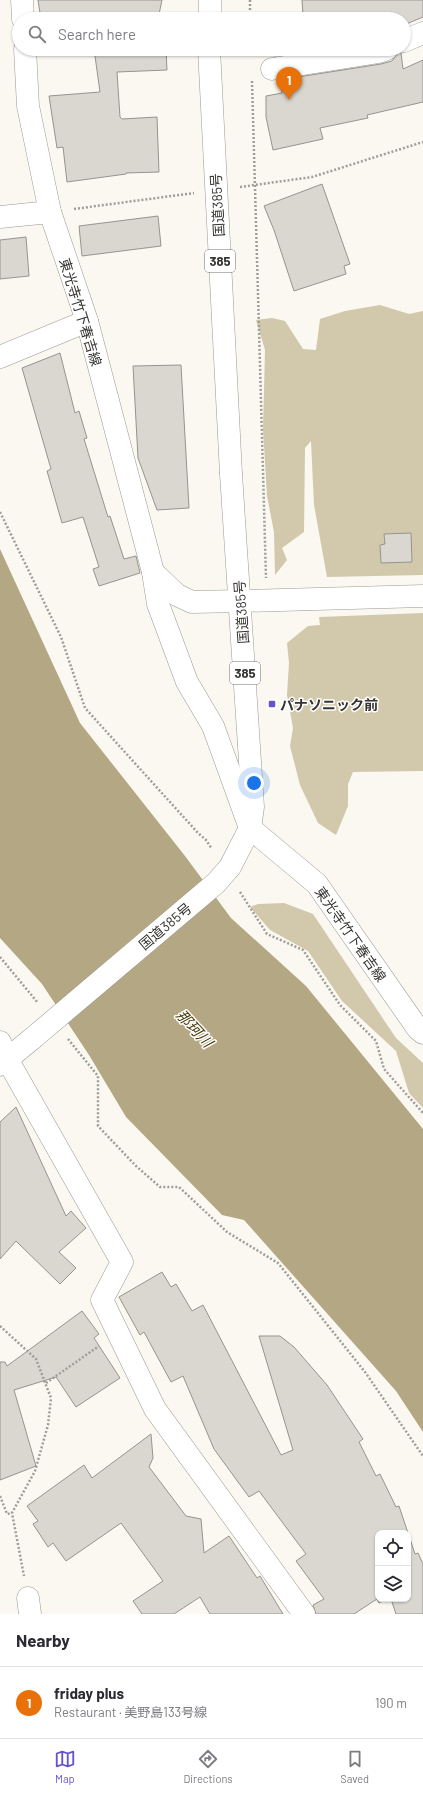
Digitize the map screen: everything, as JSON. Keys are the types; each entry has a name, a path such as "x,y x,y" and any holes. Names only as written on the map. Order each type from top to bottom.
{"main road":[{"path":"22,0 23,12"},
{"path":"210,0 210,12"},
{"path":"411,39 423,33"},
{"name":"東光寺竹下春吉線","path":"25,56 28,106 50,212 87,321 153,572 158,604 186,682 213,726 250,828 317,884 418,1029 423,1033"},
{"name":"国道385号","path":"2,1055 33,1038 216,883 227,869 250,828 254,807 241,601 231,474 209,56"},
{"path":"262,66 345,56"},
{"path":"0,217 50,212"},
{"path":"0,357 87,321"},
{"path":"153,572 177,595 192,602 423,596"},
{"path":"2,1055 122,1262 102,1300 155,1409 304,1614"}],"path":[{"path":"250,0 250,12"},
{"path":"256,56 262,66"},
{"path":"252,79 267,600"},
{"path":"0,512 62,637 86,708 198,833 206,840 227,869 267,934 303,950 340,1005 376,1041 384,1069 423,1113"},
{"path":"0,957 39,1004"},
{"path":"64,1034 98,1076 98,1126 136,1166 160,1187 179,1187 227,1232 278,1263 365,1372 423,1456"},
{"path":"0,1326 36,1359 51,1398 48,1425 35,1471 12,1513 29,1606"},
{"path":"46,1383 118,1333"},
{"path":"0,1496 8,1514 12,1513"}],"shaded area":[{"path":"380,305 409,314 423,311 423,575 327,577 314,505 311,441 305,448 304,532 282,548 287,560 275,575 274,532 267,496 263,429 265,350 256,320 272,318 285,321 303,349 316,350 320,319 345,311"},
{"path":"423,613 423,771 353,772 348,784 348,806 336,835 318,823 300,785 290,746 293,728 287,695 289,663 287,643 308,626 320,625 319,617"},
{"path":"284,903 313,914 396,1038 423,1063 423,1108 409,1093 396,1051 342,1001 308,951 270,930 250,907 258,904"}],"water":[{"name":"那珂川","path":"0,549 80,723 185,856 231,918 306,986 423,1129 423,1432 396,1391 244,1220 222,1215 126,1117 89,1055 42,984 0,938"}],"building":[{"path":"38,0 162,0 159,12 40,12"},
{"path":"302,0 423,0 423,17 411,22 411,12 303,12"},
{"path":"95,56 166,56 167,70 117,72 120,117 122,119 157,117 159,172 126,173 67,182 63,147 57,148 49,96 100,92"},
{"path":"396,56 401,56 403,69 423,60 423,102 367,115 368,118 320,128 323,139 273,150 266,117 266,96 282,93 279,80 392,61"},
{"path":"322,184 350,264 344,266 346,274 294,291 274,230 264,206"},
{"path":"158,216 161,246 82,256 79,226"},
{"path":"26,237 29,276 0,279 0,240"},
{"path":"60,353 75,413 79,411 87,438 84,439 108,517 110,516 124,559 136,556 140,573 99,586 93,569 99,567 83,517 62,523 47,471 51,469 22,368"},
{"path":"181,365 189,508 157,510 138,458 133,366"},
{"path":"411,533 412,562 381,563 380,545 385,544 384,534"},
{"path":"16,1107 66,1216 71,1211 86,1228 59,1252 76,1268 60,1284 16,1241 0,1259 0,1122"},
{"path":"162,1272 171,1287 176,1284 192,1311 203,1305 281,1455 293,1450 259,1336 280,1336 294,1347 327,1385 363,1439 359,1442 376,1476 380,1474 396,1507 399,1506 407,1530 375,1530 375,1600 354,1614 316,1614 313,1605 324,1599 296,1561 306,1554 259,1491 249,1497 214,1449 183,1376 171,1382 144,1332 140,1335 119,1297"},
{"path":"82,1311 99,1334 94,1338 120,1378 76,1407 56,1377 14,1390 36,1466 0,1480 0,1362 5,1362 7,1366"},
{"path":"151,1434 153,1458 149,1467 186,1516 201,1519 204,1553 229,1536 257,1578 260,1576 283,1614 210,1614 200,1597 174,1614 142,1614 133,1601 163,1581 121,1523 66,1561 53,1543 48,1547 33,1524 38,1521 27,1506 84,1465 92,1478"},
{"path":"411,1542 415,1554 418,1553 423,1564 423,1614 396,1614 392,1602 411,1602"}],"place":[{"name":"friday plus","path":"289,100"},
{"name":"パナソニック前","path":"272,704"}]}
